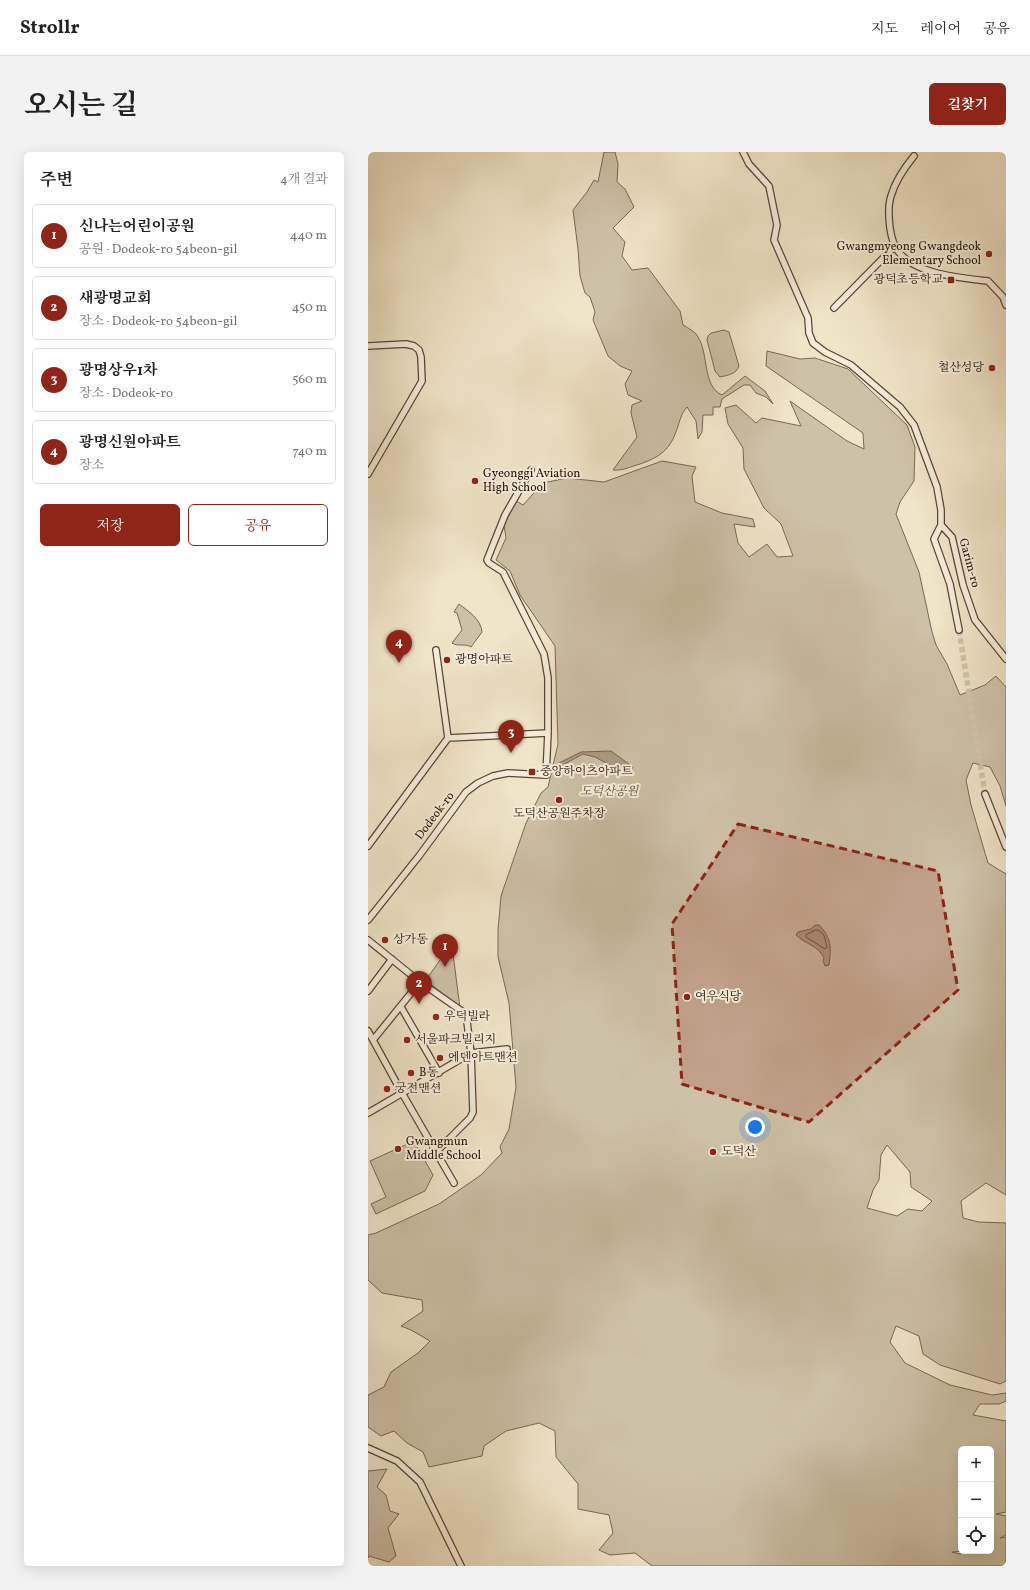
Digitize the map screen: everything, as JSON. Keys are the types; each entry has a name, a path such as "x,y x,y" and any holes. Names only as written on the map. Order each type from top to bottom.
{"street":[{"path":"743,152 749,164 769,186 777,225 774,240 808,318 809,332 813,343 825,352 851,365 900,407 914,425 937,487 941,510 941,525"},
{"path":"914,156 908,163 890,197 889,215 892,239 898,252 913,263 930,271 961,278 988,280 1003,297 1006,305"},
{"path":"834,308 895,246"},
{"path":"368,346 406,344 414,346 419,350 422,381 368,474"},
{"path":"448,738 548,734 548,678 544,654 503,572 487,560 505,515 531,470"},
{"name":"Garim-ro","path":"959,630 950,584 934,539 941,525 952,537 963,585 975,620 1006,659"},
{"path":"368,846 448,738 436,650"},
{"name":"Dodeok-ro","path":"368,920 418,857 466,792 478,783 493,776 508,773 546,775 548,734"},
{"path":"985,794 1006,847"},
{"path":"368,940 420,982 466,1014 472,1053 473,1112 470,1118 437,1151"},
{"path":"368,991 392,959"},
{"path":"373,1040 420,982"},
{"path":"401,1007 439,1073"},
{"path":"368,1030 402,1093 437,1151 454,1183"},
{"path":"368,1104 370,1112 472,1053 507,1049"},
{"path":"368,1448 397,1460 420,1482 462,1566"}],"highlighted area":[{"path":"738,824 938,871 958,990 809,1122 682,1084 672,924"}],"green space":[{"path":"604,152 615,152 618,164 617,182 625,189 634,207 613,228 625,242 622,256 632,270 648,268 680,311 683,325 697,335 704,352 711,385 716,391 722,395 745,376 765,391 773,404 766,397 756,393 750,385 744,385 722,399 720,407 713,407 713,415 703,415 702,432 698,439 696,421 687,407 682,415 671,442 663,452 653,459 620,470 613,470 637,437 631,413 632,405 642,401 628,395 625,384 632,371 620,366 608,356 593,320 595,312 590,297 585,293 580,276 573,210 594,180 598,182"},
{"path":"724,330 729,332 739,366 738,369 729,375 720,377 715,371 707,340 711,333"},
{"name":"도덕산공원","path":"767,351 800,359 815,358 848,369 907,425 915,447 914,481 900,502 896,514 919,572 936,645 947,664 960,695 985,685 996,676 1006,687 1006,806 1000,786 990,767 973,763 966,780 971,805 988,863 1006,874 1006,1195 986,1183 961,1201 963,1218 979,1222 1006,1223 1006,1381 1000,1384 940,1365 923,1354 919,1336 896,1326 890,1342 905,1363 950,1385 992,1395 1006,1393 1006,1401 999,1404 980,1404 973,1415 1006,1421 1006,1512 996,1514 1006,1516 1006,1535 1000,1538 1006,1537 1006,1566 652,1566 635,1553 610,1555 599,1550 613,1533 609,1515 578,1509 578,1484 556,1457 555,1431 539,1423 506,1431 484,1446 482,1456 429,1467 423,1452 407,1443 394,1431 381,1436 368,1427 368,1395 384,1387 391,1372 418,1353 430,1341 401,1326 423,1311 422,1300 382,1293 368,1280 368,1235 376,1233 439,1204 481,1175 502,1153 500,1147 509,1129 516,1087 509,1003 498,957 498,930 501,896 526,823 541,793 548,787 558,744 555,646 520,595 510,571 496,560 506,538 504,525 516,501 523,505 543,483 567,478 604,482 662,461 696,467 692,476 695,502 722,513 753,519 755,527 734,524 738,543 749,557 767,544 777,557 793,556 781,524 764,508 744,469 743,448 728,424 725,408 736,405 756,423 762,418 801,426 790,401 847,441 864,449 863,433 766,366","holes":["887,1145 910,1172 911,1187 932,1201 922,1211 908,1209 897,1216 867,1208 873,1190 879,1180 881,1155"]},
{"path":"459,604 477,619 481,627 482,632 471,647 452,643 462,630 457,613 454,612"},
{"path":"447,950 453,954 460,1008 426,980"},
{"path":"414,1141 433,1175 425,1191 376,1214 371,1204 386,1197 370,1161"},
{"path":"387,1469 377,1487 386,1495 390,1511 399,1514 388,1528 396,1556 389,1562 369,1556 368,1558 368,1471"}],"water":[{"path":"611,751 633,767 628,775 595,757 583,754 559,767 557,764 581,752"},
{"path":"815,925 819,925 823,930 830,944 829,965 825,966 823,961 824,958 819,951 796,935 798,932 811,929"}],"tunnel":[{"path":"959,630 985,794"}],"place":[{"name":"Gwangmyeong Gwangdeok Elementary School","path":"989,254"},
{"name":"광덕초등학교","path":"951,280"},
{"name":"철산성당","path":"992,368"},
{"name":"Gyeonggi Aviation High School","path":"475,481"},
{"name":"광명아파트","path":"447,660"},
{"name":"광명신원아파트","path":"399,663"},
{"name":"광명상우1차","path":"511,753"},
{"name":"중앙하이츠아파트","path":"532,772"},
{"name":"도덕산공원주차장","path":"559,800"},
{"name":"상가동","path":"385,940"},
{"name":"신나는어린이공원","path":"445,967"},
{"name":"여우식당","path":"687,997"},
{"name":"새광명교회","path":"419,1004"},
{"name":"우덕빌라","path":"436,1017"},
{"name":"서울파크빌리지","path":"407,1040"},
{"name":"에덴아트맨션","path":"440,1058"},
{"name":"B동","path":"411,1073"},
{"name":"궁전맨션","path":"387,1089"},
{"name":"Gwangmun Middle School","path":"398,1149"},
{"name":"도덕산","path":"713,1152"}]}
